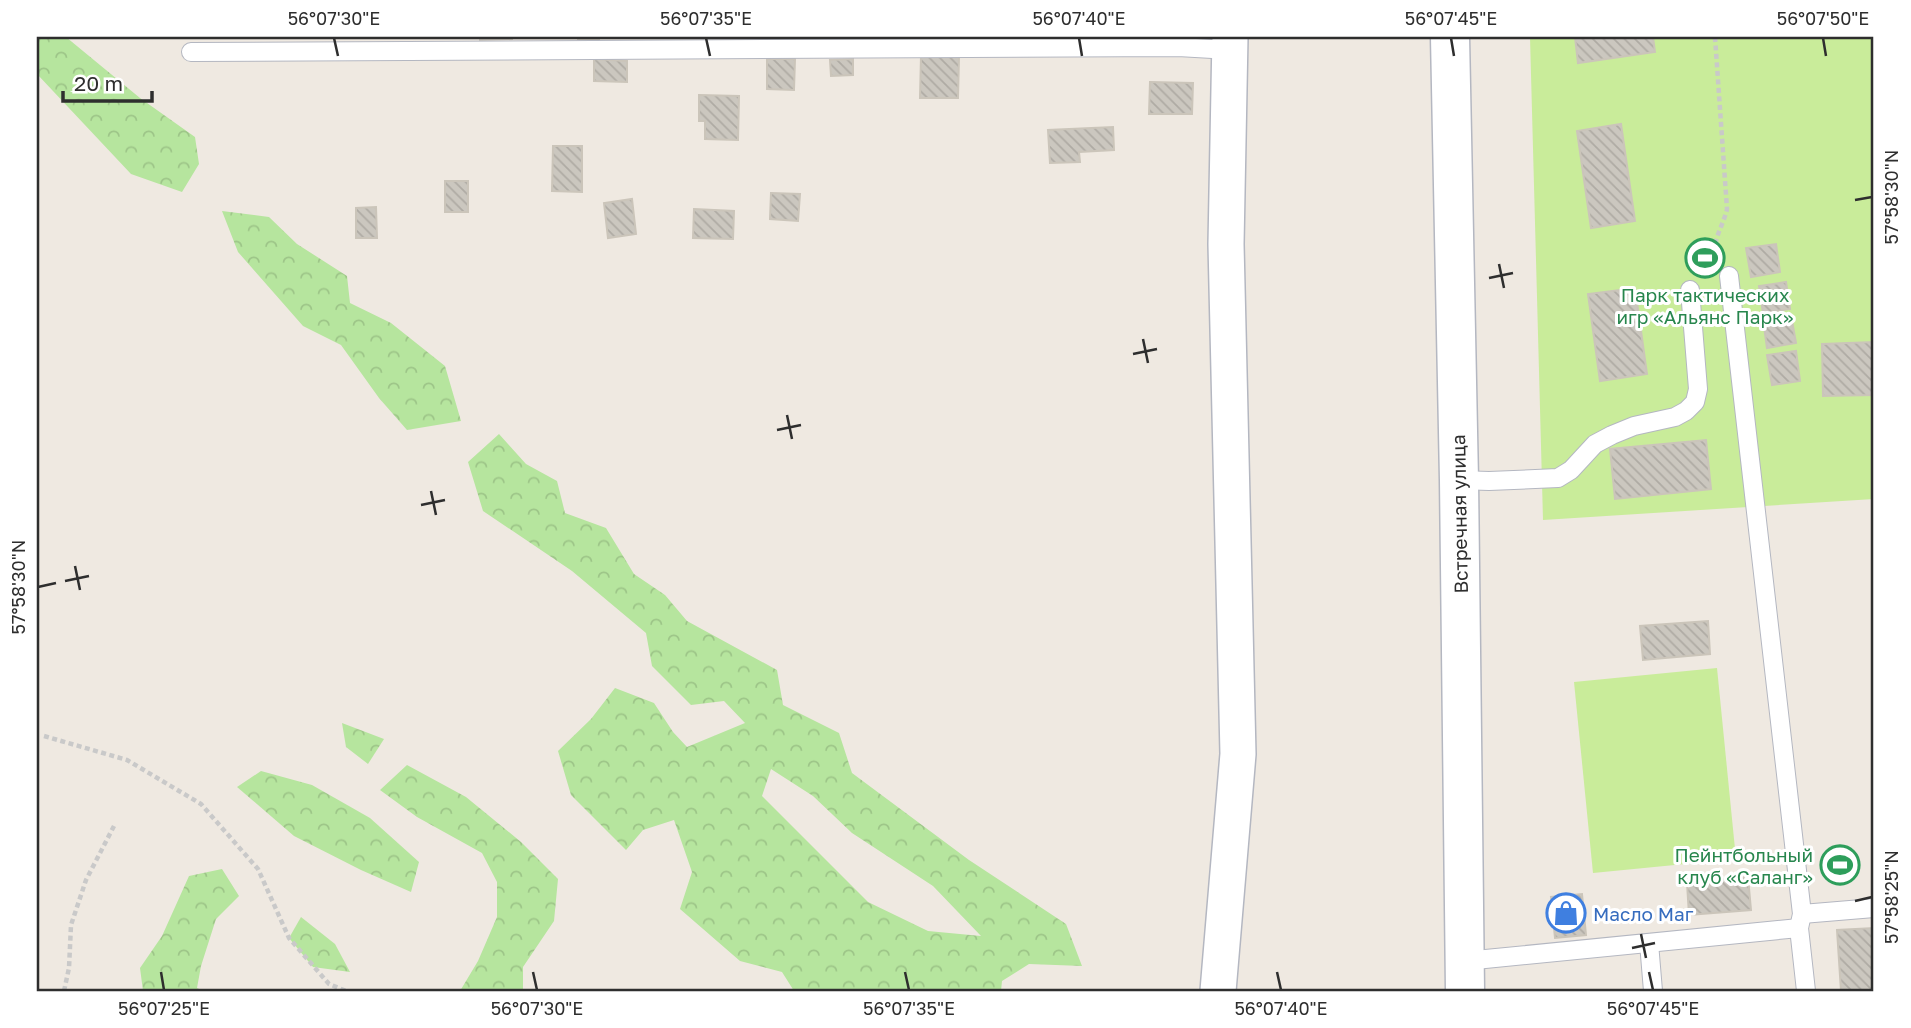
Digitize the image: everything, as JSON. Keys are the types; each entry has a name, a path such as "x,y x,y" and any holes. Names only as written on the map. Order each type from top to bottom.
{"main road":[{"name":"Встречная улица","path":"1450,37 1460,480 1465,976"}],"street":[{"path":"1218,991 1238,754 1226,244 1230,44"}],"lane":[{"path":"191,52 1178,47 1230,44"},
{"path":"1729,276 1800,921 1805,991"},
{"path":"1460,480 1558,478 1571,470 1595,444 1612,435 1634,426 1675,417 1686,411 1695,402 1698,389 1690,290"},
{"path":"1465,976 1649,943 1874,908"},
{"path":"1649,943 1653,991"}],"path":[{"path":"1715,37 1727,209 1714,251 1717,264 1729,276"},
{"path":"44,736 127,760 201,804 258,869 289,938 329,984 346,991"},
{"path":"64,991 69,968 71,925 86,880 114,826"}],"green space":[{"path":"37,37 66,37 140,98 195,137 199,164 182,192 131,174 37,74"},
{"name":"Парк тактических игр «Альянс Парк»","path":"1530,37 1874,37 1874,499 1543,520"},
{"path":"222,211 269,217 297,244 347,276 350,303 391,323 445,366 461,421 407,430 379,398 341,345 303,326 238,252"},
{"path":"499,434 526,464 557,481 565,513 606,528 634,574 665,595 687,621 777,670 783,705 839,733 852,773 969,860 1066,924 1082,966 1029,964 1002,981 1001,991 794,991 782,972 740,961 680,909 692,872 674,820 643,830 626,850 571,795 558,751 591,719 615,688 654,703 673,732 687,747 745,723 724,701 691,705 652,666 646,633 572,571 483,511 468,462","holes":["771,769 813,796 852,833 933,886 981,936 928,931 868,902 762,796"]},
{"path":"1717,668 1736,859 1593,873 1574,682"},
{"path":"342,723 384,739 368,764 346,747"},
{"path":"407,765 466,797 521,842 558,879 554,921 523,967 523,991 460,991 478,961 497,917 497,882 482,853 417,817 380,790"},
{"path":"261,771 312,785 370,818 419,862 411,892 294,836 237,787"},
{"path":"222,869 239,896 216,919 197,988 204,991 143,991 140,968 162,936 189,876"},
{"path":"301,917 335,944 350,972 313,967 289,938"}],"building":[{"path":"480,37 512,37 512,39 480,40"},
{"path":"599,37 599,40 578,39"},
{"path":"1575,37 1653,37 1655,52 1578,63"},
{"path":"921,56 959,57 958,98 920,98"},
{"path":"594,59 627,61 627,82 594,81"},
{"path":"767,59 795,59 794,90 767,89"},
{"path":"853,59 853,75 831,76 830,60"},
{"path":"1150,82 1193,83 1192,114 1149,114"},
{"path":"699,95 739,96 738,140 705,139 705,121 699,121"},
{"path":"1621,124 1635,221 1591,228 1577,131"},
{"path":"1113,127 1114,150 1079,152 1080,162 1050,163 1048,130"},
{"path":"553,146 582,146 582,192 552,191"},
{"path":"445,181 468,181 468,212 445,212"},
{"path":"771,193 800,194 798,221 770,219"},
{"path":"632,199 636,234 608,238 604,203"},
{"path":"376,207 377,238 356,238 356,208"},
{"path":"694,209 734,211 733,239 693,238"},
{"path":"1776,244 1780,272 1751,277 1746,248"},
{"path":"1786,282 1790,309 1763,313 1759,286"},
{"path":"1635,288 1647,374 1600,381 1588,294"},
{"path":"1791,315 1796,343 1767,348 1763,319"},
{"path":"1874,342 1874,395 1823,396 1822,344"},
{"path":"1796,351 1800,381 1772,385 1767,355"},
{"path":"1706,440 1711,489 1615,499 1610,449"},
{"path":"1708,621 1710,654 1643,660 1640,626"},
{"path":"1748,877 1751,910 1689,915 1687,883"},
{"path":"1582,894 1586,935 1555,938 1551,897"},
{"path":"1874,928 1874,991 1841,991 1837,930"}],"place":[{"name":"Парк тактических игр «Альянс Парк»","path":"1705,258"},
{"name":"Пейнтбольный клуб «Саланг»","path":"1840,865"},
{"name":"Масло Маг","path":"1566,913"}]}
